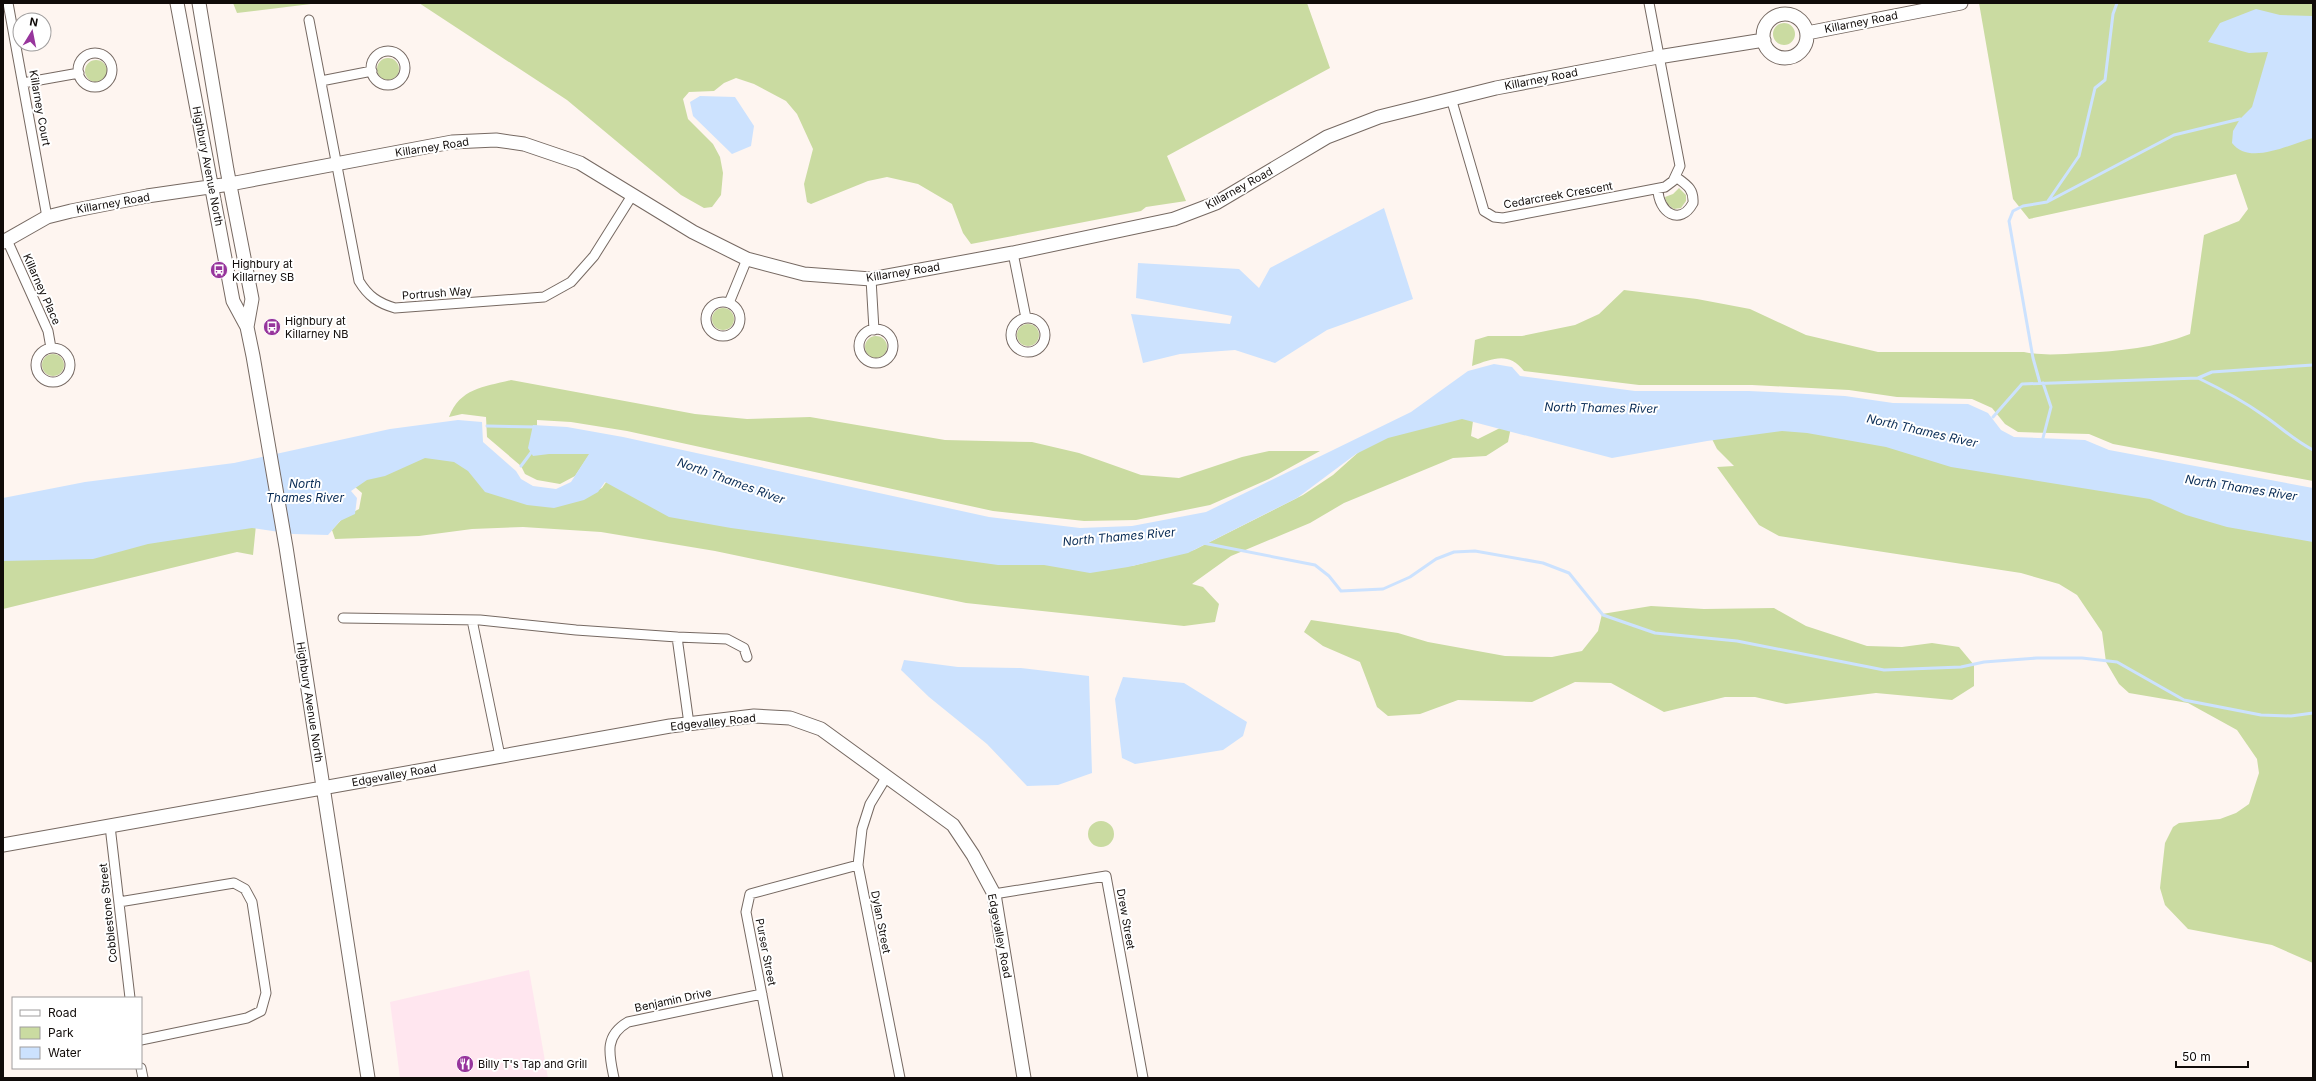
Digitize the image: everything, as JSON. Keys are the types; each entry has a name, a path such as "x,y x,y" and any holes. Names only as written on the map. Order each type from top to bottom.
{"street":[{"name":"Killarney Court","path":"8,3 47,217"},
{"name":"Highbury Avenue North","path":"177,3 233,301 247,327 265,427 286,547 368,1078"},
{"name":"Highbury Avenue North","path":"199,3 230,184 252,299 247,327"},
{"path":"1649,3 1658,57 1680,166 1676,177 1688,186 1693,194 1693,203 1687,211 1678,214 1667,212 1659,202 1658,189"},
{"name":"Killarney Road","path":"1807,33 1961,3"},
{"path":"1778,9 1796,16 1805,25 1807,33 1806,45 1801,51 1788,58 1775,55 1769,50 1764,40 1764,30 1767,23 1778,9"},
{"name":"Portrush Way","path":"309,20 358,281 366,293 374,300 395,308 544,297 571,282 594,256 634,194"},
{"name":"Killarney Road","path":"5,241 47,217 71,211 147,196 230,184 452,142 496,140 524,144 580,163 634,194 693,232 747,259 804,274 871,279 1013,254 1174,219 1216,203 1327,137 1379,117 1451,98 1658,57 1764,40"},
{"path":"321,81 372,71"},
{"path":"23,83 79,74"},
{"name":"Cedarcreek Crescent","path":"1451,98 1484,211 1494,217 1503,218 1658,189 1670,184 1676,177"},
{"name":"Killarney Place","path":"5,241 48,331 51,348"},
{"path":"1013,254 1026,318"},
{"path":"729,303 747,259"},
{"path":"871,279 874,330"},
{"path":"343,618 472,620 677,637 727,639 744,648 747,657"},
{"path":"472,620 500,756"},
{"path":"677,637 689,724"},
{"name":"Edgevalley Road","path":"3,845 500,756 689,724 754,716 790,718 821,729 954,824 973,854 994,894 1024,1078"},
{"name":"Dylan Street","path":"887,776 870,804 862,829 858,865 900,1078"},
{"name":"Cobblestone Street","path":"110,826 130,997"},
{"name":"Purser Street","path":"778,1078 746,912 750,894 858,865"},
{"name":"Drew Street","path":"994,894 1106,876 1143,1078"},
{"path":"118,902 234,883 245,889 252,902 266,993 261,1011 247,1018 142,1040"},
{"name":"Benjamin Drive","path":"614,1078 610,1060 612,1037 617,1028 628,1022 762,994"}],"shaded area":[{"path":"529,970 548,1078 400,1078 390,1002"}],"green space":[{"path":"233,3 319,3 237,13"},
{"path":"419,3 1307,3 1330,68 1167,156 1186,201 1146,207 1141,211 971,244 963,233 952,204 918,184 887,177 868,181 811,204 807,202 804,184 813,149 797,114 786,101 754,84 736,78 724,83 714,91 689,92 683,99 688,119 713,144 720,157 723,173 721,195 712,207 704,208 681,195 567,100"},
{"path":"1979,3 2313,3 2313,481 2113,444 2089,434 2018,432 2005,424 1992,408 1972,399 1897,397 1849,390 1752,385 1639,385 1524,371 1512,361 1500,358 1472,366 1475,340 1488,336 1522,336 1575,325 1599,314 1624,290 1697,299 1750,309 1806,335 1878,352 2024,352 2039,354 2082,353 2150,346 2190,334 2204,235 2239,221 2248,209 2236,174 2029,219 2013,199"},
{"path":"1784,23 1792,26 1795,34 1792,42 1784,45 1776,42 1773,34 1776,26"},
{"path":"384,58 392,58 399,65 399,73 392,80 384,80 377,73 377,65"},
{"path":"92,60 100,60 107,67 107,75 100,82 92,82 85,75 85,67"},
{"path":"1679,188 1686,195 1686,201 1681,208 1674,209 1667,204 1665,197 1673,194"},
{"path":"719,308 727,308 734,315 734,323 727,330 719,330 712,323 712,315"},
{"path":"1024,324 1032,324 1039,331 1039,339 1032,346 1024,346 1017,339 1017,331"},
{"path":"872,336 880,336 887,343 887,351 880,358 872,358 865,351 865,343"},
{"path":"49,354 57,354 64,361 64,369 57,376 49,376 42,369 42,361"},
{"path":"511,380 695,414 747,419 810,417 945,440 1032,442 1079,453 1141,475 1179,478 1242,457 1269,451 1320,451 1269,479 1210,505 1136,520 1084,521 993,511 627,431 571,422 537,420 537,427 593,449 575,476 560,484 537,480 525,474 521,466 487,437 486,417 462,414 449,417 454,407 466,394 482,387"},
{"path":"1465,415 1473,421 1471,436 1478,439 1506,425 1511,427 1508,442 1486,456 1453,458 1344,503 1310,523 1231,556 1192,584 1203,587 1219,604 1215,622 1184,626 966,603 715,551 601,532 523,527 472,529 419,536 335,539 332,530 344,517 359,509 362,493 355,487 372,475 429,454 457,458 489,488 588,495 602,488 609,478 1132,566 1194,550 1303,495 1333,475 1361,450 1393,434"},
{"path":"1786,427 2154,496 2313,538 2313,963 2272,945 2188,929 2165,905 2160,888 2165,843 2173,827 2179,823 2220,819 2236,813 2249,804 2259,773 2257,759 2237,730 2188,703 2129,693 2119,684 2106,662 2102,632 2077,595 2059,584 2021,573 1779,536 1759,525 1717,467 1734,466 1717,449 1711,437"},
{"path":"256,525 253,555 237,552 3,609 3,557 153,541"},
{"path":"1651,606 1704,609 1774,608 1806,626 1867,646 1902,647 1932,643 1959,647 1974,665 1974,686 1952,700 1876,693 1786,704 1755,697 1725,697 1664,712 1611,683 1575,682 1532,702 1458,700 1420,714 1388,716 1377,707 1360,662 1323,646 1304,632 1311,620 1398,633 1428,642 1505,656 1552,657 1582,651 1598,631 1602,614"},
{"path":"1101,821 1110,825 1114,834 1110,843 1101,847 1092,843 1088,834 1092,825"}],"water":[{"path":"2256,9 2280,15 2313,16 2313,138 2270,151 2249,153 2239,150 2232,143 2233,131 2240,119 2252,107 2268,52 2249,53 2208,42 2220,23"},
{"path":"700,96 735,97 754,126 751,146 732,154 693,116 690,102"},
{"path":"1384,208 1413,299 1327,330 1275,363 1235,350 1180,354 1143,363 1131,314 1230,324 1232,316 1136,298 1138,263 1239,269 1259,288 1270,268"},
{"name":"North Thames River","path":"1494,364 1512,367 1520,376 1635,391 1749,391 1845,396 1893,403 1968,404 1988,413 2001,430 2014,437 2085,440 2109,450 2313,488 2313,542 2227,527 2186,515 2150,499 1951,467 1886,447 1807,433 1782,431 1707,441 1612,458 1462,419 1388,438 1356,454 1297,498 1188,553 1128,567 1090,573 1044,565 998,565 731,528 669,517 605,482 598,492 584,500 554,508 527,505 485,492 468,471 454,462 425,458 385,476 367,480 351,491 357,498 355,514 340,521 328,535 293,534 252,528 148,544 93,559 3,561 3,498 85,482 234,463 390,429 458,420 482,422 483,442 516,471 521,479 533,486 556,489 571,482 589,454 549,454 533,456 528,448 533,425 567,427 623,437 989,517 1080,528 1132,526 1206,512 1411,412 1468,371"},
{"path":"904,660 958,667 1021,668 1089,676 1092,773 1058,785 1027,786 987,744 929,697 901,670"},
{"path":"1123,677 1184,683 1247,722 1243,736 1223,750 1135,764 1122,758 1115,699"}],"waterway":[{"path":"2048,201 2079,156 2095,88 2105,80 2113,14 2117,3"},
{"path":"2040,383 2033,358 2009,221 2013,211 2023,206 2047,202 2174,135 2240,119"},
{"path":"1993,417 2022,384 2198,378 2212,372 2313,365"},
{"path":"2198,378 2247,404 2299,442 2313,450"},
{"path":"2043,383 2051,407 2043,438"},
{"name":"North Thames River","path":"487,426 537,427"},
{"path":"521,466 533,450"},
{"path":"1203,543 1315,565 1329,576 1341,591 1383,589 1410,577 1436,559 1454,552 1475,551 1543,563 1569,573 1603,615 1655,633 1737,641 1884,670 1961,667 1984,662 2037,658 2082,658 2117,662 2184,700 2261,715 2291,716 2313,713"}],"place":[{"name":"Highbury at Killarney SB","path":"219,270"},
{"name":"Highbury at Killarney NB","path":"272,327"},
{"name":"Billy T's Tap and Grill","path":"465,1064"}]}
